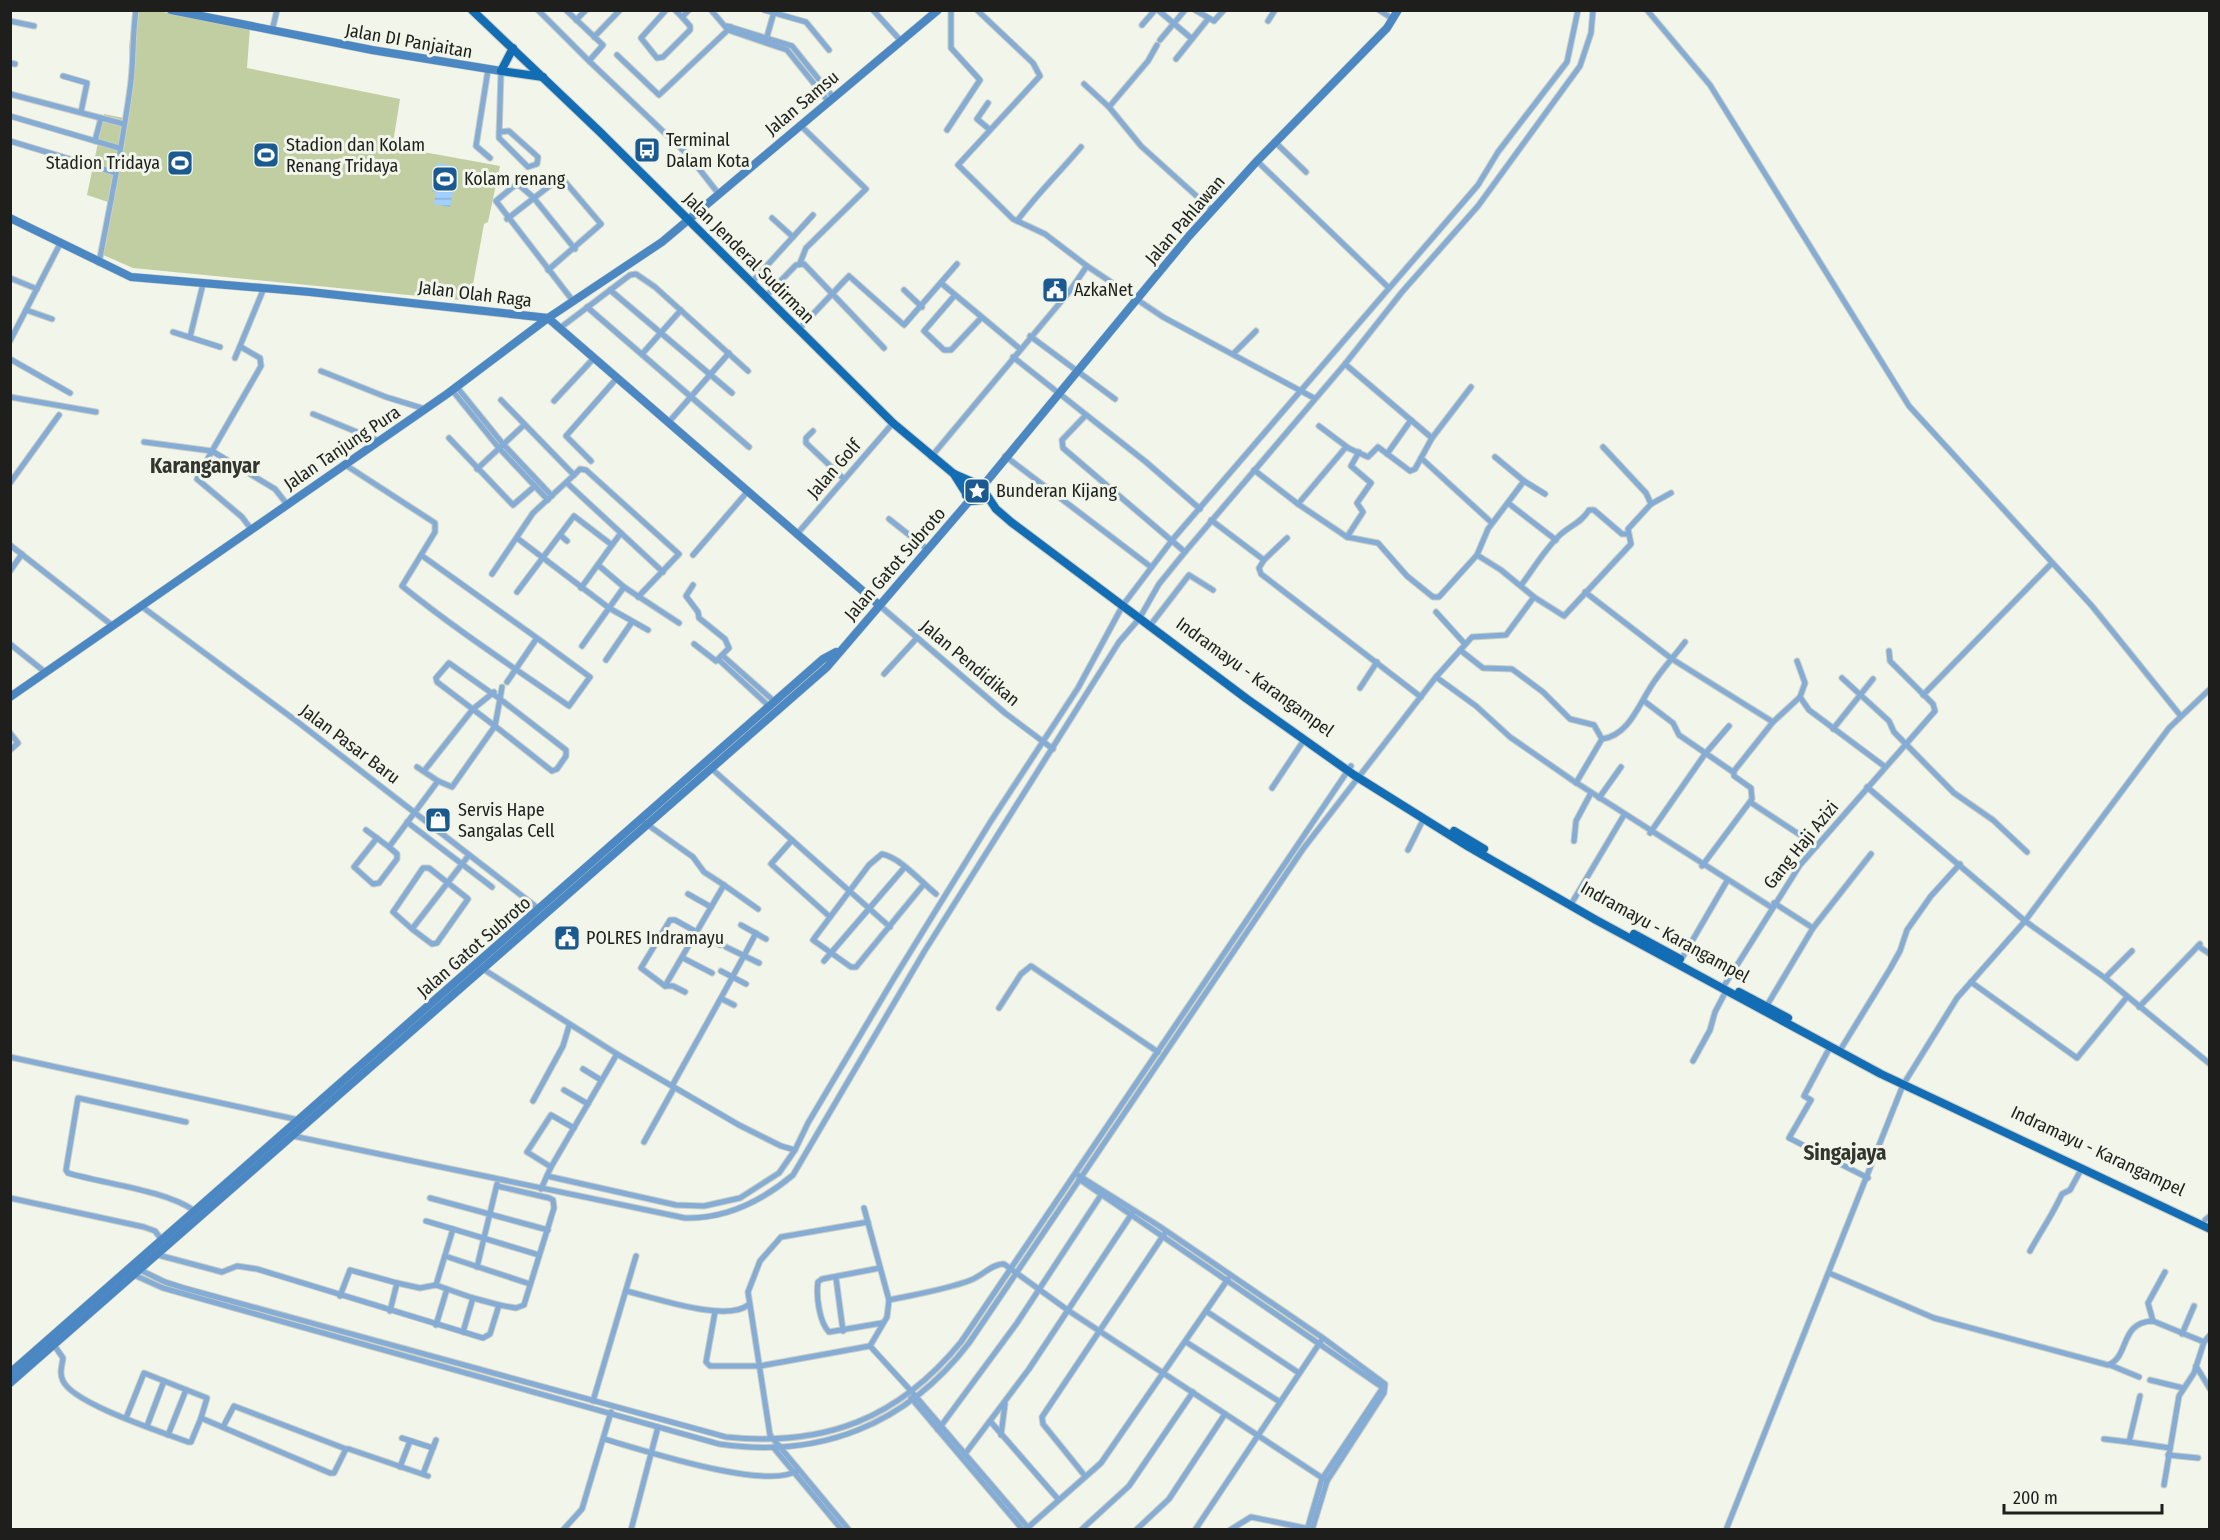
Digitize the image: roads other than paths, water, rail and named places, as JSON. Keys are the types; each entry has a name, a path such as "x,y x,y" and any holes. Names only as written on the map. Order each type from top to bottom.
{"main road":[{"name":"Jalan Jenderal Sudirman","path":"472,10 544,78 893,423 932,458 954,474"},
{"path":"513,48 501,72 544,78"},
{"path":"954,474 981,487 996,509"},
{"path":"954,474 970,499 996,509"},
{"path":"970,499 968,486 981,487"},
{"path":"970,499 981,500 981,487"},
{"name":"Indramayu - Karangampel","path":"996,509 1304,740 1574,903 1837,1049 2081,1165 2208,1222"},
{"name":"Indramayu - Karangampel","path":"1139,616 1152,623 1355,772"},
{"path":"1355,772 1424,818 1574,903"},
{"name":"Indramayu - Karangampel","path":"1665,954 1681,960 1724,988"}],"street":[{"path":"99,263 132,76 131,42 135,10"},
{"name":"Jalan DI Panjaitan","path":"171,10 272,31 501,72"},
{"path":"272,31 277,10"},
{"path":"538,10 689,156 718,193"},
{"path":"566,10 603,47 589,61"},
{"path":"576,20 586,10"},
{"path":"594,36 620,10"},
{"path":"666,10 641,38 657,58 663,57 690,30 690,26 675,10"},
{"path":"682,17 688,10"},
{"path":"711,10 728,27 787,50 805,67 831,99"},
{"path":"764,10 806,22 829,50"},
{"path":"873,10 900,41"},
{"name":"Jalan Samsu","path":"687,221 938,10"},
{"path":"947,130 980,80 952,51 951,10"},
{"path":"977,10 1033,63 1040,76 958,165 1017,221 1045,234 1135,300 1312,397"},
{"path":"1142,25 1157,10 1191,38"},
{"path":"1109,107 1143,68 1158,43 1185,10"},
{"path":"1195,10 1208,19 1216,21 1224,10"},
{"path":"1268,21 1275,10"},
{"path":"1379,10 1393,19"},
{"name":"Jalan Pahlawan","path":"981,487 1057,392 1212,210 1393,19 1398,10"},
{"path":"498,1183 541,1188 685,1218 714,1218 770,1193 793,1175 803,1162 838,1096 1047,746 1124,605 1151,567 1388,287 1474,190 1498,152 1559,75 1570,55 1578,10"},
{"path":"546,1177 676,1205 704,1206 740,1198 779,1173 795,1150 828,1088 922,935 1047,746 1159,584 1312,397 1345,364 1402,292 1479,206 1524,141 1570,82 1586,52 1593,10"},
{"path":"1647,10 1710,85 1909,406 2092,606 2180,715"},
{"path":"766,41 774,12"},
{"path":"1176,58 1208,19"},
{"path":"10,21 34,26"},
{"path":"618,55 659,95 728,27"},
{"path":"488,70 476,146 490,158"},
{"path":"499,132 509,131 538,157 537,164 528,167 501,142 499,132 501,72"},
{"path":"63,76 86,81 81,112"},
{"path":"1084,84 1109,107 1141,146 1212,210"},
{"path":"10,94 124,124"},
{"path":"988,103 977,119 989,129"},
{"path":"10,116 119,148"},
{"path":"95,141 101,118"},
{"path":"765,297 800,263 806,248 867,189 800,125"},
{"path":"10,141 116,173"},
{"path":"1275,142 1306,172"},
{"path":"1017,221 1046,183 1060,172 1081,147"},
{"path":"1257,160 1388,287"},
{"path":"507,219 561,177 601,224 549,270"},
{"path":"573,301 495,203 519,184 533,197 575,249"},
{"path":"751,283 813,215"},
{"path":"772,218 793,237"},
{"name":"Jalan Olah Raga","path":"11,221 61,242 131,277 264,288 548,318 879,605"},
{"name":"Jalan Tanjung Pura","path":"10,697 286,503 425,409 548,318 636,261 687,221"},
{"path":"11,340 61,242"},
{"path":"800,263 807,266 833,292 884,348"},
{"path":"798,330 848,277 852,277 887,308 902,326 910,321 957,264"},
{"path":"932,458 1019,348 1069,292 1087,266"},
{"path":"560,328 610,290 636,274 681,310 748,371"},
{"path":"10,278 37,289"},
{"path":"190,337 203,284"},
{"path":"941,284 1019,348"},
{"path":"235,358 264,288"},
{"path":"610,290 732,393"},
{"path":"904,290 922,307"},
{"path":"955,296 924,331 944,350 951,350 981,318"},
{"path":"587,307 643,353 749,447"},
{"path":"26,310 52,319"},
{"path":"643,353 681,310"},
{"path":"1233,354 1256,331"},
{"path":"173,332 220,347"},
{"path":"1030,336 1115,399"},
{"path":"241,347 261,358 261,366 197,479 242,517 251,529"},
{"path":"668,423 729,353"},
{"path":"1012,357 1200,509"},
{"path":"554,401 594,358"},
{"path":"10,359 70,393"},
{"path":"1345,364 1432,438"},
{"path":"321,371 425,409"},
{"path":"591,461 566,436 617,378"},
{"path":"1319,426 1347,447 1368,457 1378,447 1410,471 1415,469 1432,438 1471,387"},
{"path":"454,388 535,486 550,498"},
{"path":"10,397 96,412"},
{"path":"501,400 574,475"},
{"path":"313,414 379,441"},
{"path":"10,483 59,415"},
{"path":"1086,415 1062,440 1064,448 1184,551"},
{"path":"1387,454 1411,420"},
{"name":"Jalan Golf","path":"797,534 893,423"},
{"path":"477,468 524,424"},
{"path":"813,431 806,438 806,443 844,479"},
{"path":"449,438 513,505 535,486"},
{"path":"144,442 212,451 275,489 286,503"},
{"path":"501,446 550,498"},
{"path":"1298,504 1347,447"},
{"path":"1604,447 1646,493 1651,504"},
{"path":"1347,537 1363,512 1357,502 1371,482 1351,466 1359,452"},
{"path":"1005,456 1151,567"},
{"path":"1495,457 1524,481 1545,494"},
{"path":"1422,458 1492,524"},
{"path":"344,464 435,523 435,532 402,586 437,614 569,706 590,677 422,555"},
{"path":"492,574 533,513 580,470 586,470 679,554 638,597"},
{"path":"1254,470 1298,504 1347,537 1378,543 1407,576 1436,598 1443,595 1477,555 1492,524 1524,481"},
{"path":"567,483 663,572"},
{"path":"693,555 748,491"},
{"path":"1477,555 1522,584 1534,597 1562,616 1631,544 1627,534 1628,529 1651,504 1671,494"},
{"name":"Jalan Gatot Subroto","path":"10,1383 55,1346 162,1240 539,909 712,768 827,668 970,499"},
{"path":"1508,503 1556,540"},
{"path":"1522,584 1556,540 1580,523 1591,509 1622,534 1627,534"},
{"path":"517,592 574,516 612,545"},
{"path":"889,519 927,549"},
{"path":"1212,520 1264,560"},
{"path":"581,588 621,533"},
{"path":"560,535 567,541"},
{"path":"517,538 609,608 648,630"},
{"path":"1287,538 1264,560 1259,568 1261,574 1421,697"},
{"path":"10,545 113,626"},
{"path":"10,571 13,562 22,554"},
{"path":"1889,651 1890,662 1923,695 2052,563"},
{"path":"598,565 624,587 679,623"},
{"path":"1152,623 1189,576 1213,590"},
{"path":"693,585 686,596 698,612 699,618 728,643 729,648 721,658 715,661 694,644"},
{"path":"582,646 624,587"},
{"path":"1585,591 1672,659 1773,722"},
{"path":"558,1394 657,1428 719,1444 777,1448 843,1437 875,1424 915,1399 951,1367 1017,1273 1156,1051 1355,772 1465,644 1476,636 1494,638 1506,635 1534,597"},
{"name":"Jalan Pendidikan","path":"879,605 916,639 1047,746"},
{"name":"Jalan Pasar Baru","path":"141,606 415,812 539,909"},
{"path":"1436,612 1465,644"},
{"path":"606,660 632,622"},
{"path":"507,682 537,638"},
{"path":"884,674 916,639"},
{"path":"1576,783 1602,740 1617,736 1644,701 1654,681 1685,642"},
{"path":"10,644 45,672"},
{"name":"Jalan Gatot Subroto","path":"10,1373 133,1271 158,1254 483,969 772,705 824,659 843,648"},
{"path":"1460,650 1483,668 1512,669 1543,692 1570,719 1594,725 1602,740"},
{"path":"721,658 772,705"},
{"path":"1734,772 1773,722 1800,697 1805,683 1797,661"},
{"path":"1360,688 1377,662"},
{"path":"449,663 500,699 566,750 567,756 557,769 552,771 437,682 436,678 449,663"},
{"path":"1436,677 1485,712 1518,743 1576,783 1702,866 1812,928"},
{"path":"1842,678 1889,722 1893,731 1907,742 1954,793 1993,820 2027,852"},
{"path":"1833,729 1873,679"},
{"path":"417,767 438,781 452,787 495,726 502,687 473,709 424,771"},
{"path":"1726,1530 1868,1178 1904,1082 1947,1013 1971,982 2025,921 2180,715 2210,689"},
{"name":"Gang Haji Azizi","path":"1694,1060 1710,1030 1724,988 1772,905 1817,846 1884,766 1935,711 1935,707 1923,695"},
{"path":"1800,697 1809,710 1884,766"},
{"path":"1644,701 1673,723 1676,734 1734,772 1734,776 1751,788 1753,796 1750,802 1702,866"},
{"path":"1650,832 1705,754 1729,726"},
{"path":"10,733 18,743 10,750"},
{"path":"1272,788 1304,740"},
{"path":"1599,798 1621,767"},
{"path":"712,768 890,927"},
{"path":"133,1271 163,1288 726,1437 771,1439 815,1436 851,1426 875,1416 910,1391 943,1364 961,1342 1010,1268 1179,1035 1355,772"},
{"path":"389,847 438,781"},
{"path":"1867,788 2025,921 2105,978 2210,1064"},
{"path":"1574,841 1576,821 1591,793"},
{"path":"1750,802 1817,846"},
{"path":"1574,903 1624,815"},
{"path":"1408,850 1424,818"},
{"path":"408,822 492,887"},
{"path":"644,823 693,857 704,872 758,909"},
{"path":"366,830 377,837 397,854 379,883 373,884 354,867 377,837"},
{"path":"792,840 771,864 830,917"},
{"path":"924,884 856,967 851,968 813,938 880,854 888,855 924,884 936,894"},
{"path":"1765,1009 1812,928 1871,854"},
{"path":"412,929 469,855"},
{"path":"1868,1178 1789,1138 1811,1100 1804,1096 1863,1017 1900,951 1907,930 1960,864"},
{"path":"429,867 447,882 468,899 456,919 435,945 393,912 423,868 429,867"},
{"path":"824,961 904,868"},
{"path":"1681,960 1727,881"},
{"path":"665,986 724,885"},
{"path":"688,894 711,907"},
{"path":"686,992 674,986 665,986 642,970 642,966 671,919 759,963"},
{"path":"741,925 766,939"},
{"path":"644,1142 756,933"},
{"path":"922,935 930,940"},
{"path":"2139,1006 2199,945 2210,954"},
{"path":"2105,978 2132,951"},
{"path":"683,958 712,973"},
{"path":"999,1008 1021,974 1032,966 1163,1057"},
{"path":"483,969 569,1026 673,1087 764,1138 795,1150"},
{"path":"721,971 746,984"},
{"path":"1971,982 2077,1058 2127,996"},
{"path":"722,999 734,1005"},
{"path":"533,1101 563,1046 569,1026"},
{"path":"1171,1031 1179,1035"},
{"path":"541,1188 617,1054"},
{"path":"10,1057 297,1122"},
{"path":"583,1069 601,1080"},
{"path":"564,1090 588,1104"},
{"path":"186,1122 78,1098 66,1170 68,1173 87,1179 181,1201 195,1211"},
{"path":"551,1167 527,1152 546,1119 551,1115 574,1128"},
{"path":"294,1135 498,1183 551,1199 554,1208 520,1308 473,1298 436,1285 420,1288 397,1284 350,1270 340,1296"},
{"path":"2030,1251 2043,1227 2053,1216 2062,1194 2070,1190 2081,1165"},
{"path":"1076,1176 1165,1234 1227,1281 1321,1341"},
{"path":"477,1267 498,1183"},
{"path":"940,1428 1039,1289 1102,1193"},
{"path":"10,1198 144,1227 155,1231 162,1240"},
{"path":"430,1198 548,1230"},
{"path":"864,1208 889,1300 888,1313 870,1346"},
{"path":"965,1454 1069,1311 1133,1212"},
{"path":"426,1221 539,1255"},
{"path":"842,1530 771,1439 748,1305 748,1292 755,1270 766,1252 781,1238 868,1222"},
{"path":"436,1285 453,1229"},
{"path":"1165,1234 1231,1275 1383,1386 1381,1399 1324,1480 1310,1529 1251,1517 1230,1530"},
{"path":"1085,1476 1043,1424 1042,1417 1165,1234"},
{"path":"158,1254 222,1272 237,1266 257,1269 483,1338 488,1337 499,1305"},
{"path":"445,1256 530,1284"},
{"path":"593,1401 636,1256"},
{"path":"889,1300 951,1287 978,1277 998,1264 1010,1268 1069,1311 1324,1480"},
{"path":"880,1268 819,1281 818,1288 824,1327 829,1332 882,1323"},
{"path":"2154,1321 2148,1304 2165,1272"},
{"path":"1829,1274 1934,1318 2110,1365 2139,1377"},
{"path":"1026,1529 1101,1463 1231,1275"},
{"path":"836,1278 843,1331"},
{"path":"390,1311 397,1284"},
{"path":"436,1325 447,1288"},
{"path":"626,1291 715,1312 739,1310 748,1305"},
{"path":"463,1332 473,1298"},
{"path":"2182,1334 2194,1306"},
{"path":"1206,1311 1299,1373"},
{"path":"715,1312 706,1362 708,1365 760,1366 870,1346"},
{"path":"2110,1365 2115,1361 2133,1328 2140,1323 2154,1321 2204,1342"},
{"path":"2164,1485 2168,1455 2183,1388 2196,1366 2204,1342 2210,1335"},
{"path":"1195,1530 1321,1341"},
{"path":"1186,1342 1280,1402"},
{"path":"55,1346 62,1355 62,1380 72,1392 126,1418 190,1443 201,1419 207,1398 142,1374 126,1418"},
{"path":"870,1346 1026,1529"},
{"path":"2196,1366 2210,1389"},
{"path":"2150,1380 2183,1388"},
{"path":"147,1426 164,1381"},
{"path":"168,1435 186,1390"},
{"path":"1081,1530 1129,1486 1193,1392"},
{"path":"2129,1442 2140,1396"},
{"path":"1001,1435 1005,1402"},
{"path":"223,1427 234,1406 346,1449 426,1475 436,1440"},
{"path":"562,1530 582,1509 614,1406"},
{"path":"1137,1530 1169,1499 1225,1414"},
{"path":"201,1419 330,1473 337,1469 346,1449"},
{"path":"631,1530 660,1419"},
{"path":"990,1421 1058,1499"},
{"path":"940,1428 965,1454 1026,1529"},
{"path":"402,1438 433,1448"},
{"path":"604,1439 716,1470 743,1474 796,1472 849,1530"},
{"path":"2104,1439 2170,1448"},
{"path":"400,1467 410,1441"},
{"path":"2168,1455 2198,1458"}],"water":[{"name":"Kolam renang","path":"437,163 458,167 450,207 434,204 436,192 432,191"}],"place":[{"name":"Terminal Dalam Kota","path":"647,150"},
{"name":"Stadion dan Kolam Renang Tridaya","path":"266,155"},
{"name":"Stadion Tridaya","path":"180,163"},
{"name":"Kolam renang","path":"445,179"},
{"name":"AzkaNet","path":"1055,290"},
{"name":"Bunderan Kijang","path":"977,491"},
{"name":"Servis Hape Sangalas Cell","path":"438,820"},
{"name":"POLRES Indramayu","path":"567,938"}],"district":[{"name":"Karanganyar","path":"205,466"},
{"name":"Singajaya","path":"1845,1153"}]}
